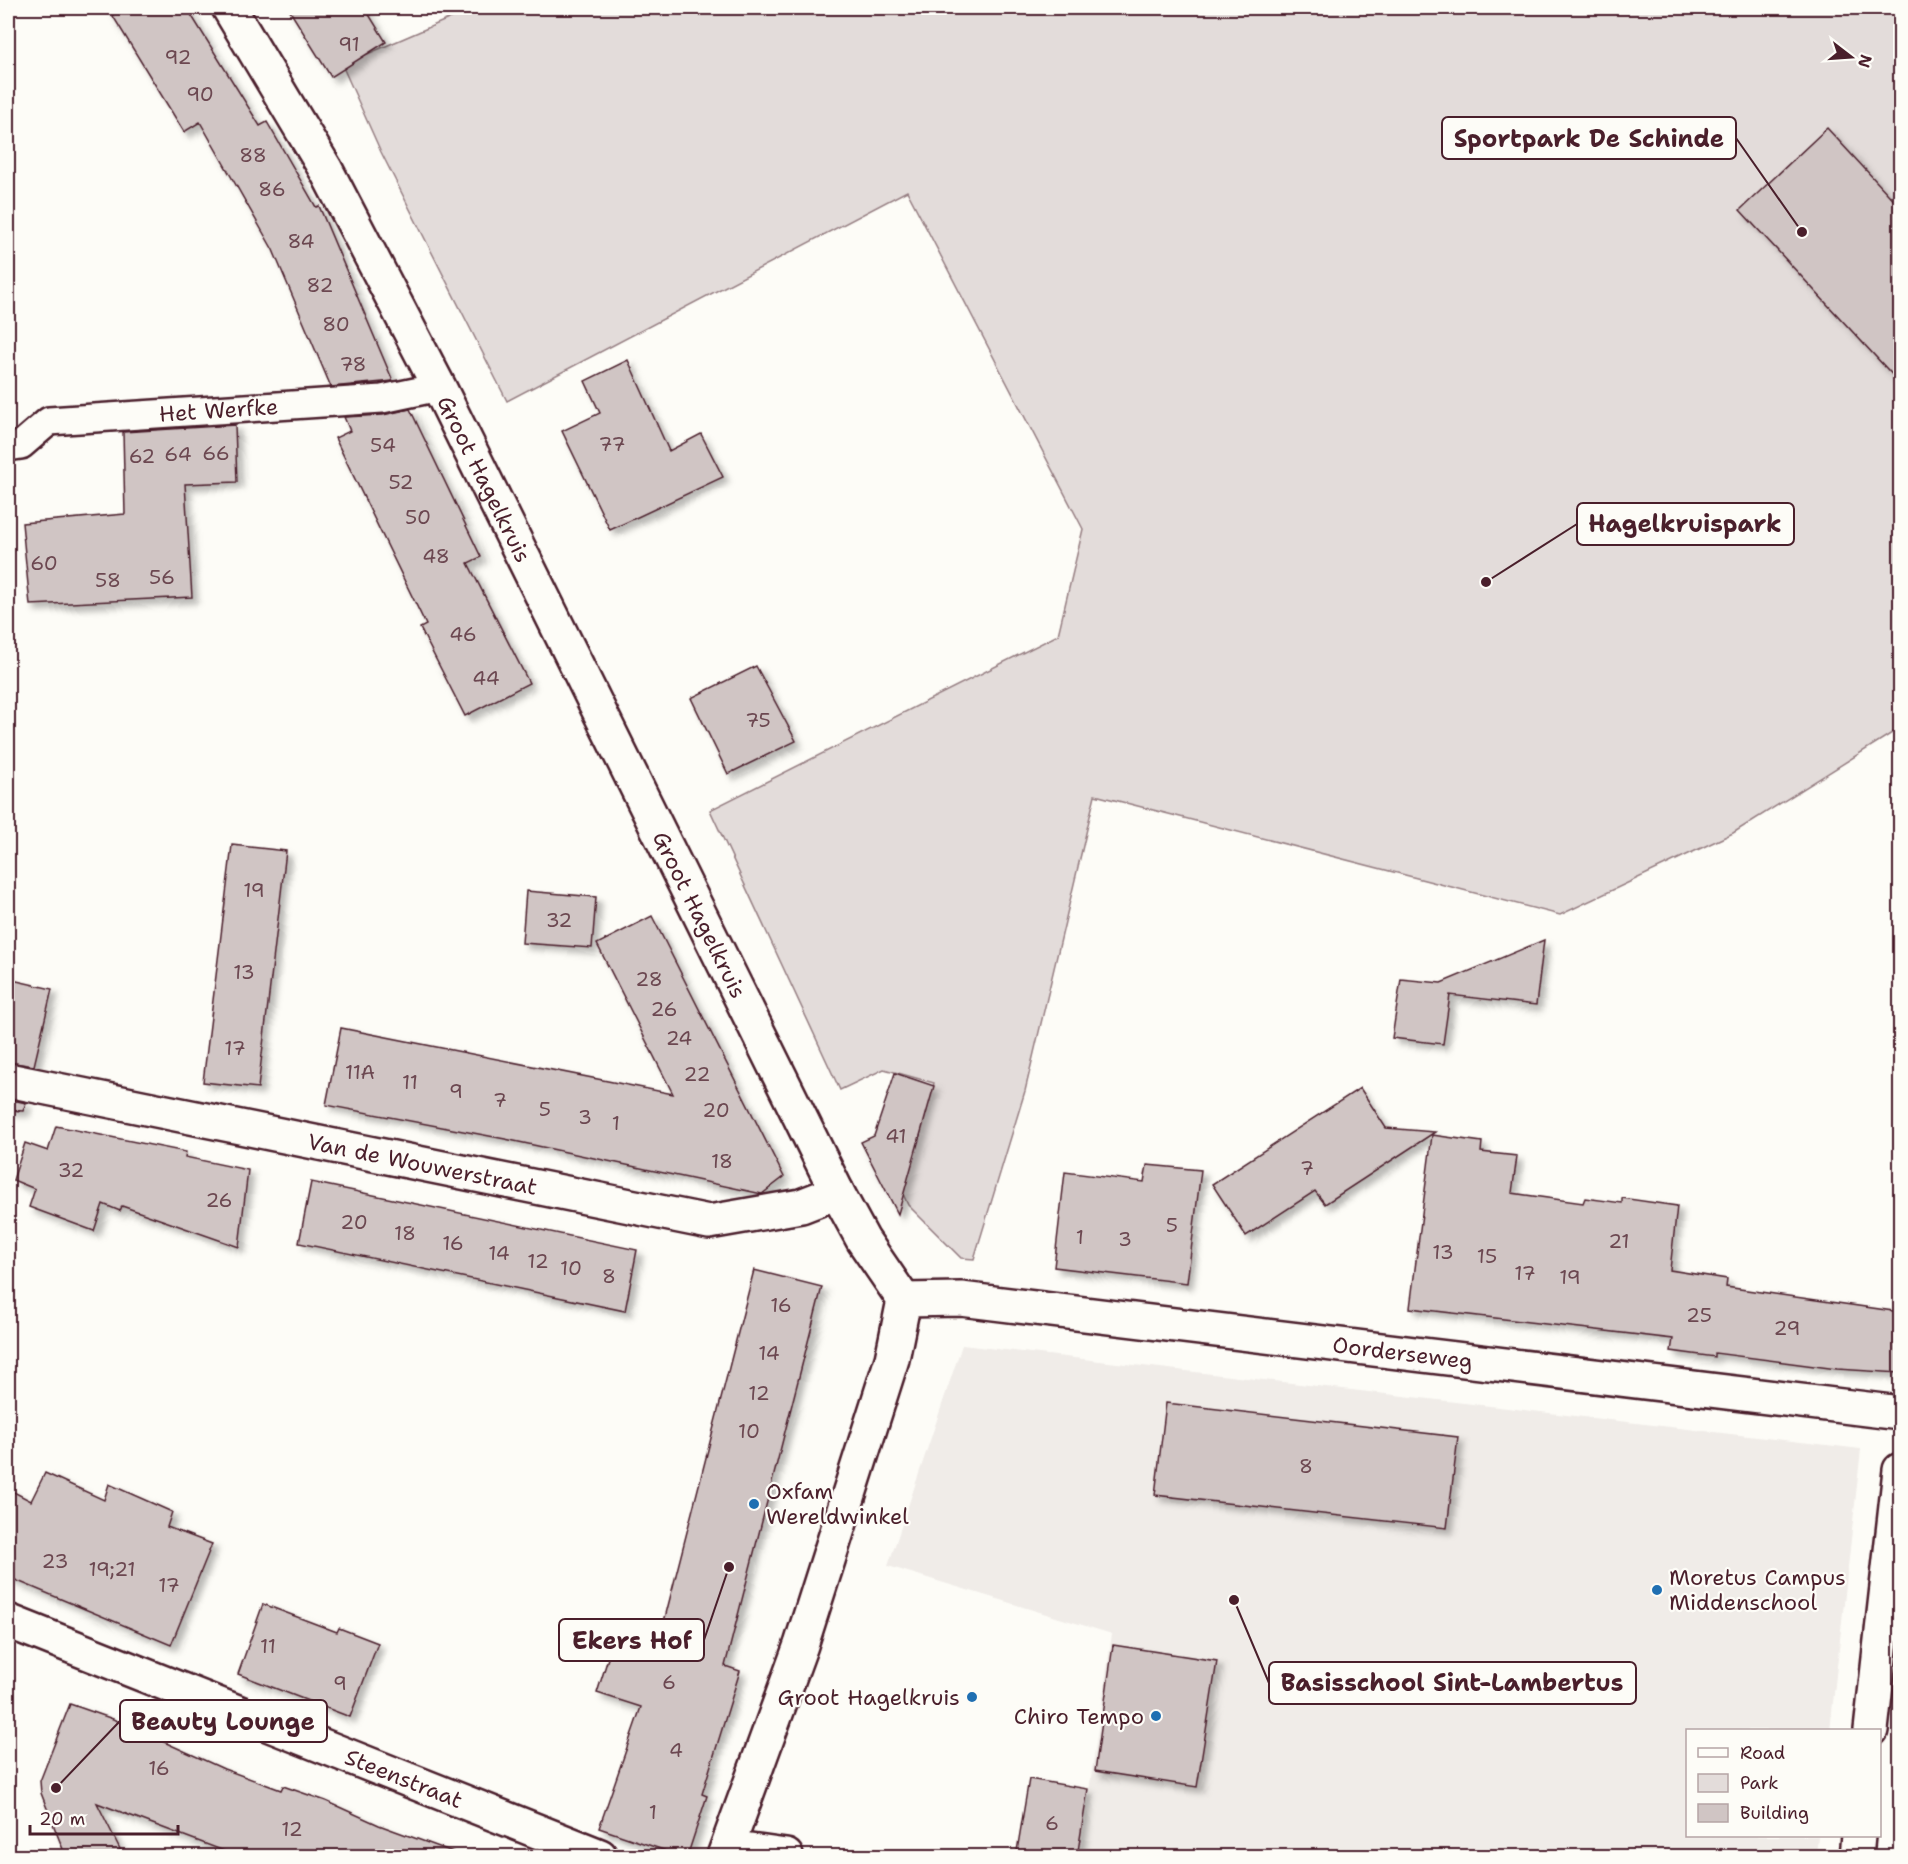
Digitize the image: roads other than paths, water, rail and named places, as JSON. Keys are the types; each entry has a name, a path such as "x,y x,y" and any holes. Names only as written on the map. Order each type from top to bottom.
{"street":[{"name":"Groot Hagelkruis","path":"229,8 326,170 439,387 837,1192 863,1239 904,1300"},
{"name":"Van de Wouwerstraat","path":"8,1080 709,1222 801,1206 837,1192"},
{"name":"Oorderseweg","path":"904,1300 961,1299 1900,1413"},
{"path":"786,1857 726,1852 801,1646 891,1359 904,1300"},
{"path":"1900,1413 1900,1419"},
{"path":"1870,1729 1900,1470"},
{"name":"Steenstraat","path":"8,1621 600,1857"},
{"path":"1856,1857 1858,1837"}],"lane":[{"name":"Het Werfke","path":"8,447 21,445 49,421 382,399 439,387"}],"place":[{"name":"Sportpark De Schinde","path":"1802,232"},
{"name":"Hagelkruispark","path":"1486,582"},
{"name":"Oxfam Wereldwinkel","path":"754,1504"},
{"name":"Ekers Hof","path":"729,1567"},
{"name":"Moretus Campus Middenschool","path":"1657,1590"},
{"name":"Basisschool Sint-Lambertus","path":"1234,1600"},
{"name":"Groot Hagelkruis","path":"972,1697"},
{"name":"Chiro Tempo","path":"1156,1716"},
{"name":"Beauty Lounge","path":"56,1788"}]}
